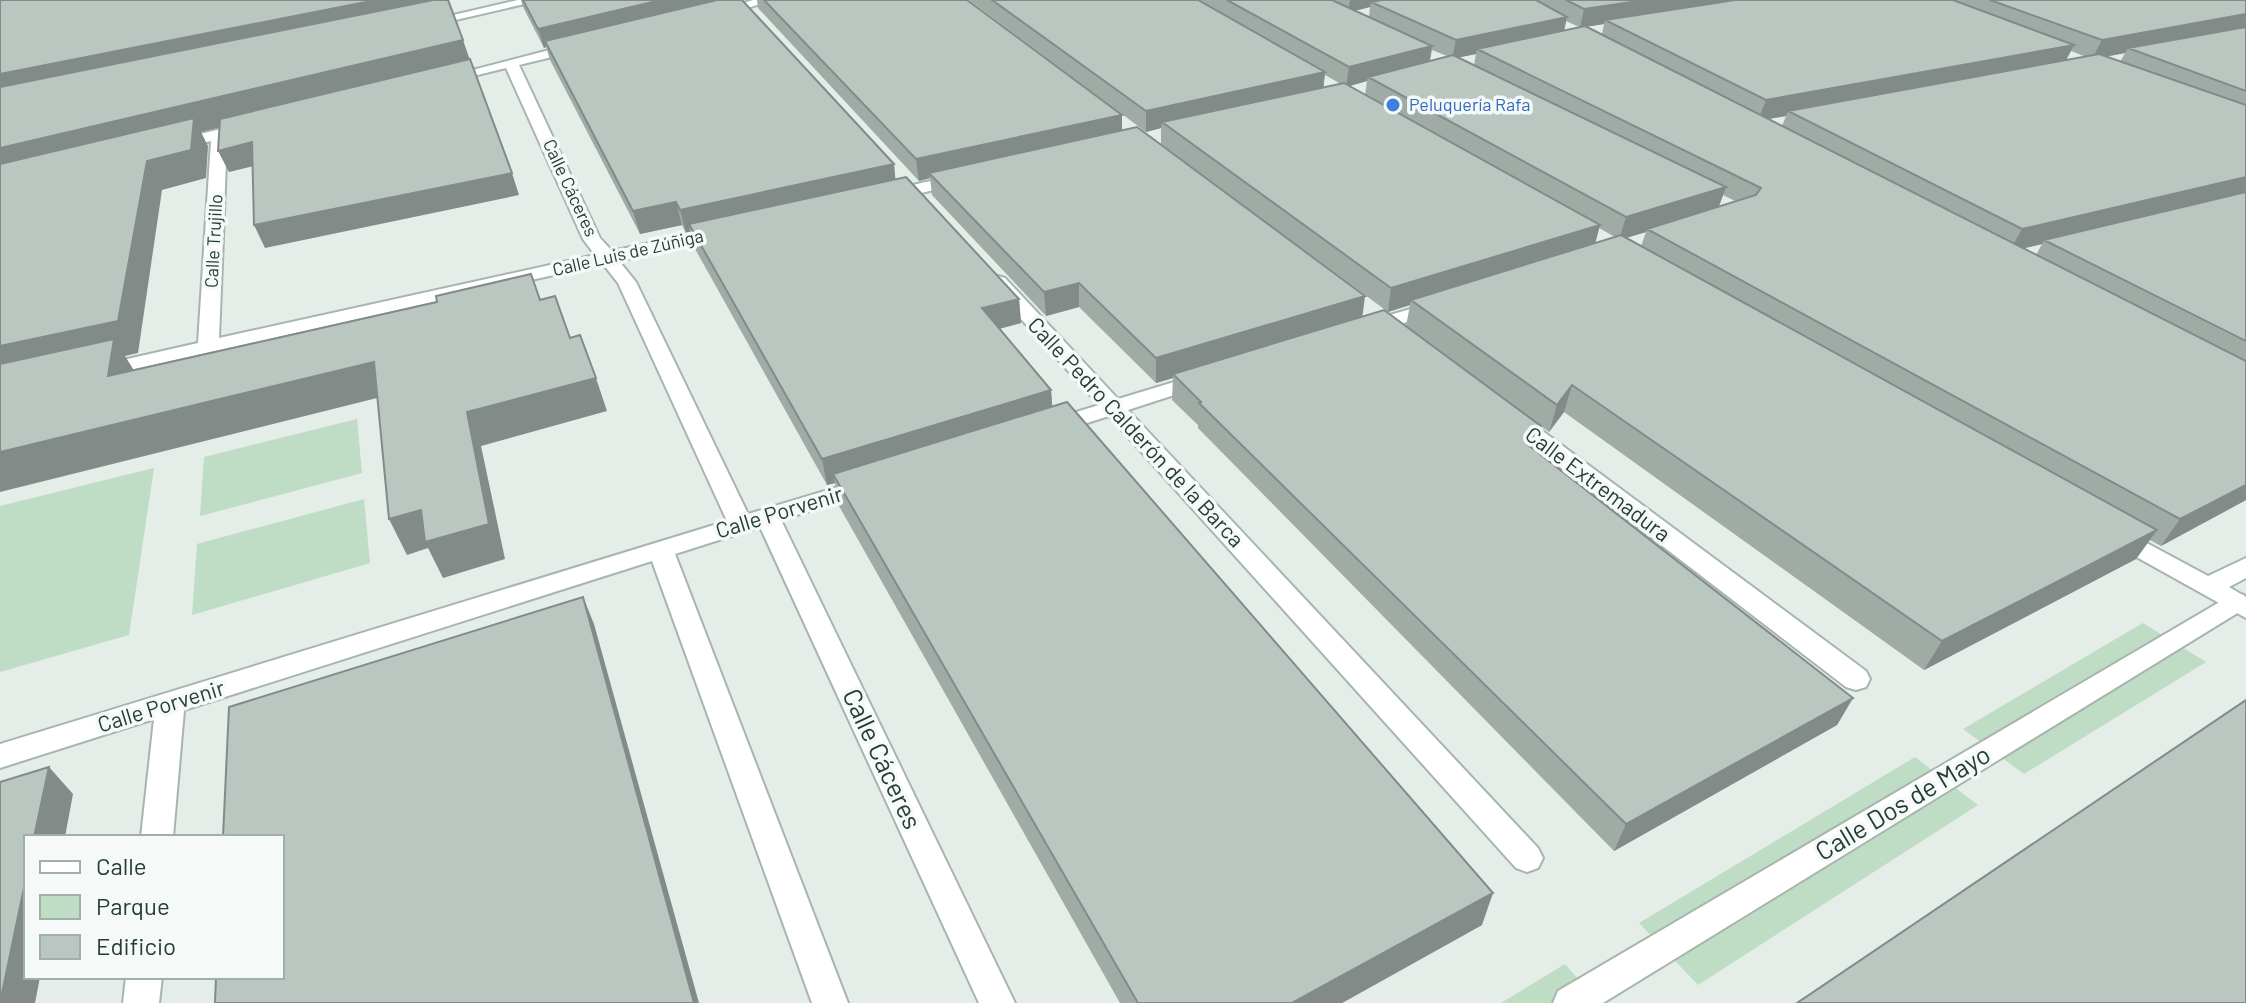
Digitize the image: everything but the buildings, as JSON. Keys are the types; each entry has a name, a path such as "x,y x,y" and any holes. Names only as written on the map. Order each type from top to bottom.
{"street":[{"path":"407,27 536,0"},
{"path":"701,16 751,12 768,0"},
{"path":"423,85 599,42"},
{"name":"Calle Cáceres","path":"511,63 592,239 627,282 754,520 997,1003"},
{"path":"154,149 261,125"},
{"name":"Calle Trujillo","path":"208,347 219,135"},
{"path":"869,200 908,183 973,177"},
{"path":"908,183 932,210"},
{"name":"Calle Luis de Zúñiga","path":"74,376 748,227"},
{"name":"Calle Pedro Calderón de la Barca","path":"983,265 1527,858"},
{"path":"1339,337 1465,298"},
{"path":"1363,307 1406,339"},
{"path":"1025,436 1219,375"},
{"name":"Calle Extremadura","path":"1490,403 1856,679"},
{"name":"Calle Porvenir","path":"0,756 890,478"},
{"path":"2097,523 2241,606"},
{"path":"660,549 830,1003"},
{"path":"2208,587 2246,567"},
{"name":"Calle Dos de Mayo","path":"1571,1003 2241,606"},
{"path":"157,835 170,703"},
{"path":"141,1003 144,979"}],"green space":[{"path":"357,419 362,473 200,516 204,457"},
{"path":"154,468 129,635 0,672 0,506"},
{"path":"364,499 370,563 192,615 197,544"},
{"path":"2143,623 2206,662 2024,774 1963,729"},
{"path":"1915,757 1978,805 1698,985 1639,923"},
{"path":"1565,964 1599,1003 1501,1003"}],"place":[{"name":"Peluquería Rafa","path":"1393,105"}]}
